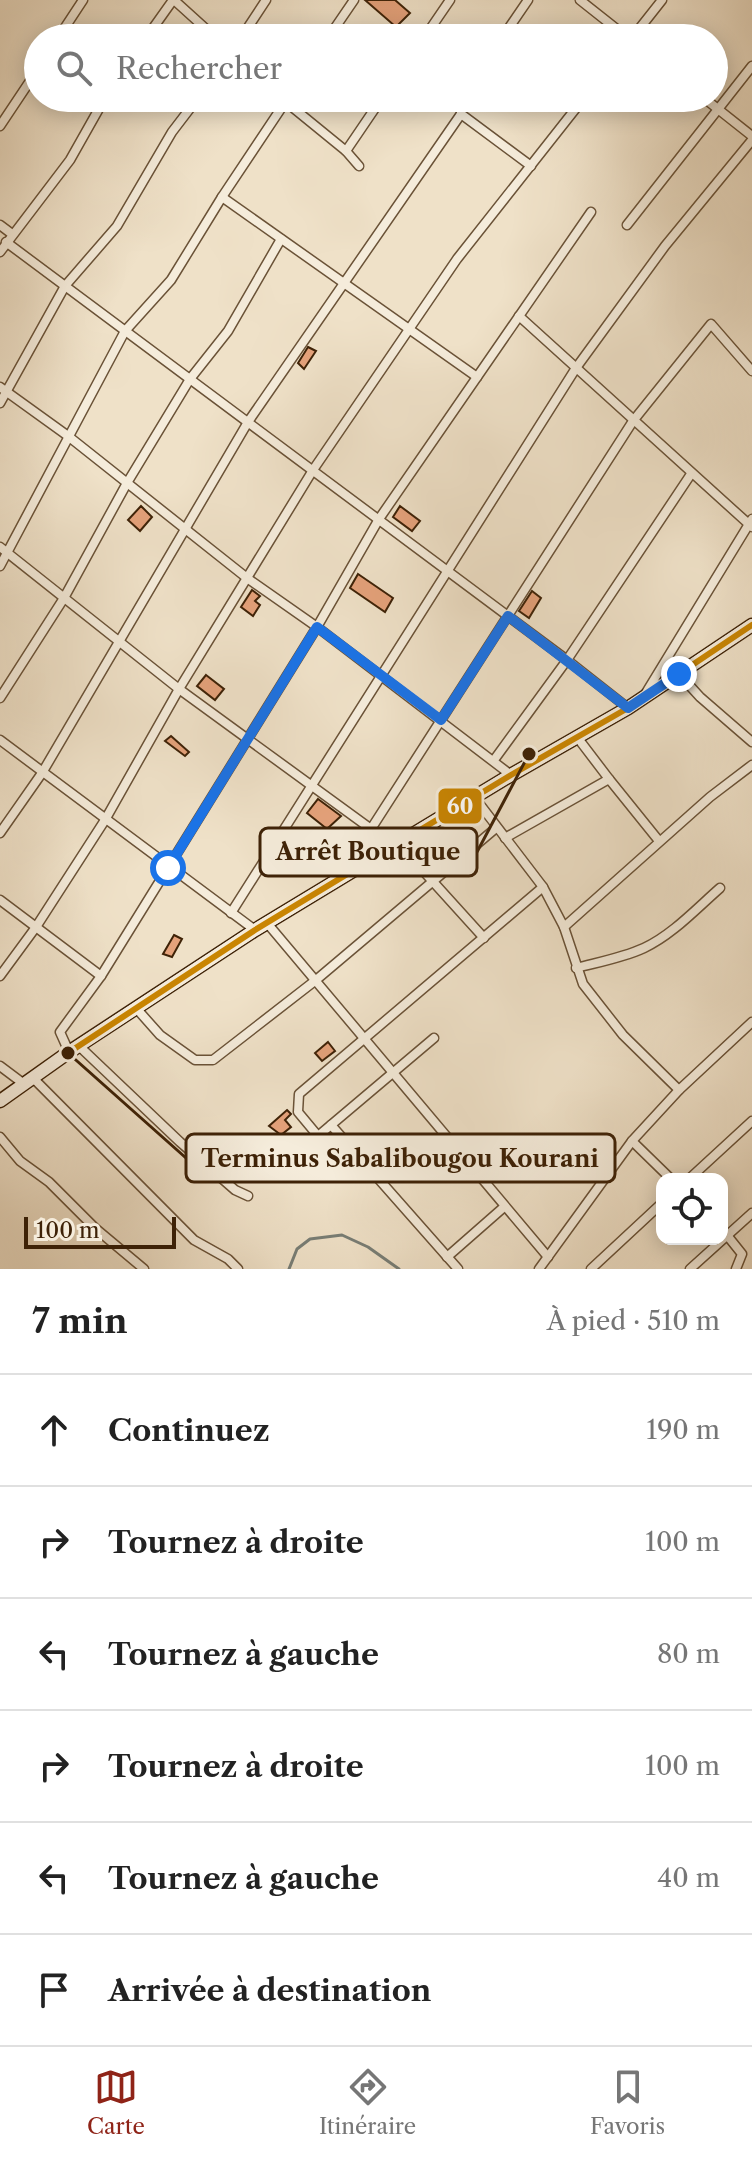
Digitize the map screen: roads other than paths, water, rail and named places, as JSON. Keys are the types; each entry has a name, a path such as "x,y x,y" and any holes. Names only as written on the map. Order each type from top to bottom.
{"main road":[{"path":"0,1101 261,927 511,775 628,708 752,625"}],"street":[{"path":"67,24 83,0"},
{"path":"156,24 174,0 201,24"},
{"path":"250,24 266,0"},
{"path":"338,24 354,0"},
{"path":"434,24 450,0"},
{"path":"512,24 528,0"},
{"path":"642,24 662,0"},
{"path":"582,1 612,24"},
{"path":"728,96 752,66"},
{"path":"0,126 24,90"},
{"path":"0,252 70,160 97,112"},
{"path":"0,403 3,389 65,286 117,226 172,132 187,112"},
{"path":"0,566 125,331 171,280 277,112"},
{"path":"300,112 359,166"},
{"path":"346,151 372,112"},
{"path":"0,976 36,927 105,820 179,689 313,470 457,259 573,112"},
{"path":"627,225 716,112"},
{"path":"231,913 576,368 665,246 752,138 722,112"},
{"path":"0,833 42,773 248,422 461,114 531,166"},
{"path":"222,197 477,377"},
{"path":"248,1196 235,1190 74,1049 60,1032 101,976 317,627 379,519 591,212"},
{"path":"0,225 9,238 65,286 448,570 628,708"},
{"path":"0,698 64,598 127,483 190,379 228,331 281,239"},
{"path":"519,316 691,474 751,523 643,698"},
{"path":"371,829 633,421 711,324 750,366"},
{"path":"3,389 68,436 247,578 317,627 511,775"},
{"path":"494,760 567,660 691,474"},
{"path":"0,547 179,689 371,829 384,851"},
{"path":"679,674 722,718 752,742"},
{"path":"577,737 659,841"},
{"path":"0,740 168,868 231,913 261,927 316,980 548,1257"},
{"path":"564,927 659,841 752,765"},
{"path":"505,838 609,779"},
{"path":"475,798 543,887 564,927 583,984 623,1035 679,1090"},
{"path":"136,1008 160,1035 195,1060 213,1060 316,980 496,828"},
{"path":"398,843 484,938"},
{"path":"318,1136 298,1112 299,1094 543,887"},
{"path":"576,968 646,947 680,923 720,888"},
{"path":"0,900 101,976"},
{"path":"539,1269 632,1141 679,1090 752,1022"},
{"path":"295,1166 318,1136 434,1038"},
{"path":"0,1066 28,1081 194,1240 228,1259 238,1269"},
{"path":"696,1173 752,1121"},
{"path":"331,1125 458,1269"},
{"path":"0,1137 20,1161 49,1182 95,1228 144,1269"},
{"path":"632,1141 665,1173"},
{"path":"447,1257 504,1207"},
{"path":"591,1269 656,1209"},
{"path":"728,1230 752,1213"},
{"path":"728,1236 742,1254 738,1268"},
{"path":"690,1269 713,1245"}],"waterway":[{"path":"289,1269 297,1249 310,1239 342,1235 368,1247 399,1269"}],"place":[{"name":"Arrêt Boutique","path":"529,754"},
{"name":"Terminus Sabalibougou Kourani","path":"68,1053"}]}
